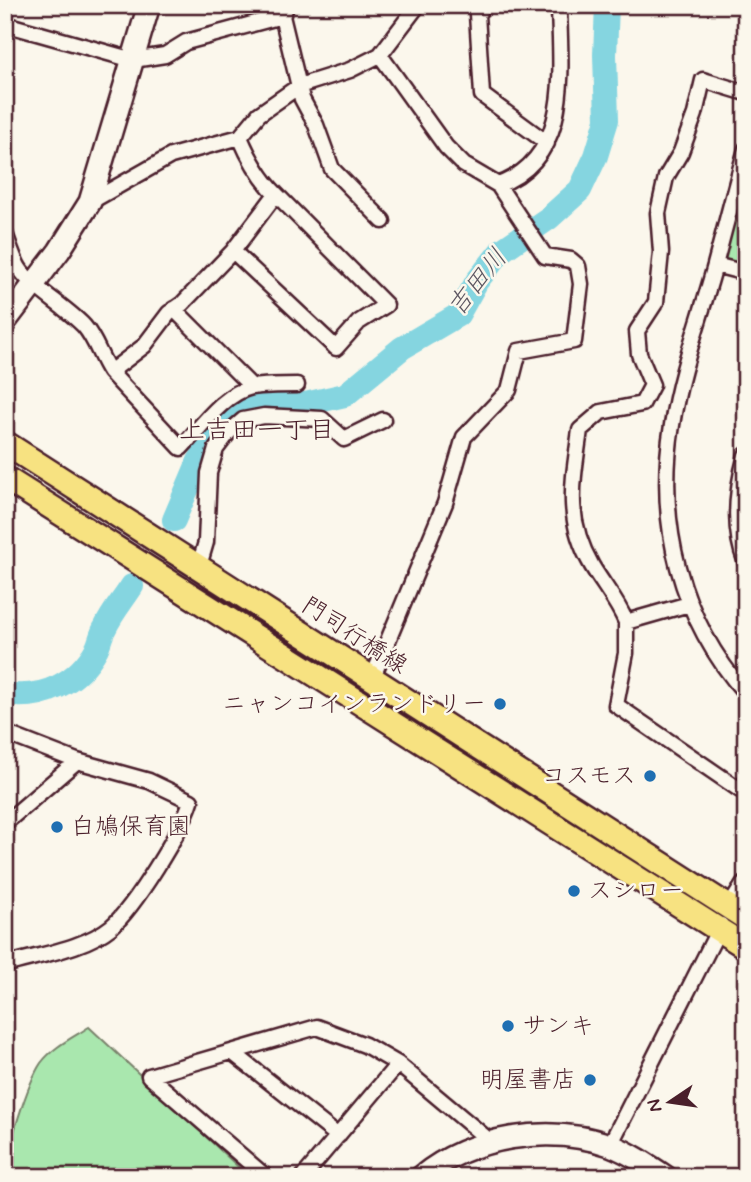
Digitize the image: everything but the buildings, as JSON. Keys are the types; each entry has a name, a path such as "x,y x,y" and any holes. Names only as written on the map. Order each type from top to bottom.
{"main road":[{"name":"門司行橋線","path":"5,443 372,679 732,919 746,947"},
{"name":"門司行橋線","path":"5,478 732,919"}],"street":[{"path":"5,322 90,202 149,5"},
{"path":"90,202 172,156 240,137 259,114 299,86 350,70 380,55 418,5"},
{"path":"485,5 477,14 482,95 547,143"},
{"path":"498,185 516,178 547,143 561,105 559,5"},
{"path":"5,24 133,60 165,55 186,42 284,11 299,86 332,169 383,221"},
{"path":"372,679 445,503 464,437 509,390 519,351 574,341 582,284 578,266 571,260 545,256 534,244 498,185 464,164 446,147 380,55"},
{"path":"746,93 703,80 691,126 666,177 658,213 662,252 656,302 638,331 639,354 652,385 642,404 601,412 580,430 570,507 575,531 593,569 616,599 626,622 626,653 616,705 740,790 746,782"},
{"path":"233,251 336,348 359,322 386,304 276,194 248,157 240,137"},
{"path":"746,149 743,171 672,423 667,465 667,505 671,538 689,604 720,662 746,694"},
{"path":"110,372 144,346 174,309 233,251 276,194"},
{"path":"5,233 19,268 33,284 64,305 86,328 110,372 181,448 220,407 240,392 252,387 297,385"},
{"path":"715,265 746,272"},
{"path":"174,309 252,387"},
{"path":"199,566 206,542 209,473 216,449 243,419 264,416 322,419 345,439 383,420"},
{"path":"746,455 740,478 736,523 746,563"},
{"path":"626,622 689,604"},
{"path":"5,733 77,761 149,781 191,801 184,825 125,912 110,927 86,940 5,965"},
{"path":"5,823 77,761"},
{"path":"610,1145 732,919 746,887"},
{"path":"266,1177 149,1076 317,1027 365,1045 398,1064 491,1142"},
{"path":"232,1052 338,1136"},
{"path":"303,1177 398,1064"},
{"path":"421,1177 455,1156 491,1142 542,1134 610,1145 666,1177"}],"green space":[{"path":"743,176 746,177 746,266 722,260"},
{"path":"89,1027 249,1177 5,1177 13,1136 24,1101 41,1063 63,1043"}],"waterway":[{"name":"吉田川","path":"174,520 199,461 227,418 247,405 278,402 301,405 345,395 402,348 458,315 477,281 501,251 549,218 580,190 596,156 607,120 607,5"},
{"name":"吉田川","path":"5,694 33,694 70,680 97,648 108,622 132,586"}],"place":[{"name":"ニャンコインランドリー","path":"500,704"},
{"name":"コスモス","path":"650,776"},
{"name":"白鳩保育園","path":"57,827"},
{"name":"スシロー","path":"574,891"},
{"name":"サンキ","path":"508,1026"},
{"name":"明屋書店","path":"590,1080"}],"district":[{"name":"上吉田一丁目","path":"257,431"}]}
